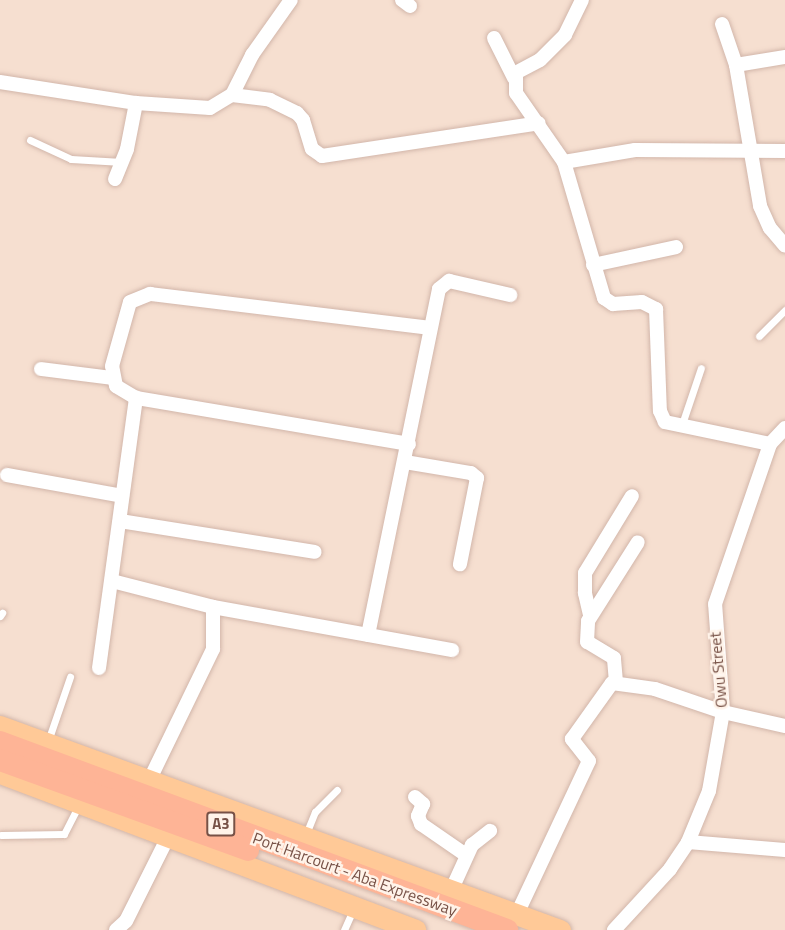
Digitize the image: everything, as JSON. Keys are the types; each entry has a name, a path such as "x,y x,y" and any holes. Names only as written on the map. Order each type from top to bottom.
{"highway":[{"name":"Port Harcourt - Aba Expressway","path":"0,742 443,905 470,930"},
{"name":"Port Harcourt - Aba Expressway","path":"0,760 443,905 512,922"}],"main road":[{"path":"0,726 303,839 443,905"},
{"path":"0,773 407,929"},
{"path":"512,922 560,930"}],"street":[{"path":"0,82 136,103 210,108 232,95 252,55 291,0"},
{"path":"514,78 520,69 540,60 566,35 580,1"},
{"path":"722,24 736,65 763,214 785,246"},
{"path":"494,38 514,78 516,93 564,162 593,265 607,302 647,303 656,309 660,411 664,422 681,428 770,444"},
{"path":"736,65 785,57"},
{"path":"232,95 270,100 297,112 312,149 322,156 539,123"},
{"path":"115,179 122,162 136,103"},
{"path":"564,162 635,150 785,151"},
{"path":"593,265 676,247"},
{"path":"368,635 409,444 430,328 442,283 449,281 510,295"},
{"path":"409,444 136,398 121,391 112,378 124,313 130,302 150,294 430,328"},
{"path":"41,369 112,378"},
{"path":"99,668 136,398"},
{"name":"Owu Street","path":"614,930 670,869 688,842 716,766 723,712 715,604 770,444 785,428"},
{"path":"405,462 471,473 477,478 460,564"},
{"path":"7,475 122,496"},
{"path":"616,682 614,658 587,642 590,615 585,593 585,573 632,496"},
{"path":"120,521 315,552"},
{"path":"590,615 638,542"},
{"path":"112,580 213,607 452,650"},
{"path":"149,781 213,649 213,607"},
{"path":"616,682 693,699 723,712 785,726"},
{"path":"512,922 589,761 572,739 596,701 616,682"},
{"path":"415,797 423,804 418,816 421,824 466,855"},
{"path":"443,905 466,855 490,831"},
{"path":"116,930 126,921 168,837"},
{"path":"688,842 785,850"}],"lane":[{"path":"30,140 71,159 122,162"},
{"path":"759,336 785,310"},
{"path":"681,428 700,368"},
{"path":"47,744 70,677"},
{"path":"303,839 315,812 337,790"},
{"path":"1,835 67,833 78,804"},
{"path":"344,930 354,908"}],"shaded area":[{"path":"0,0 785,0 785,930 0,930"}]}
